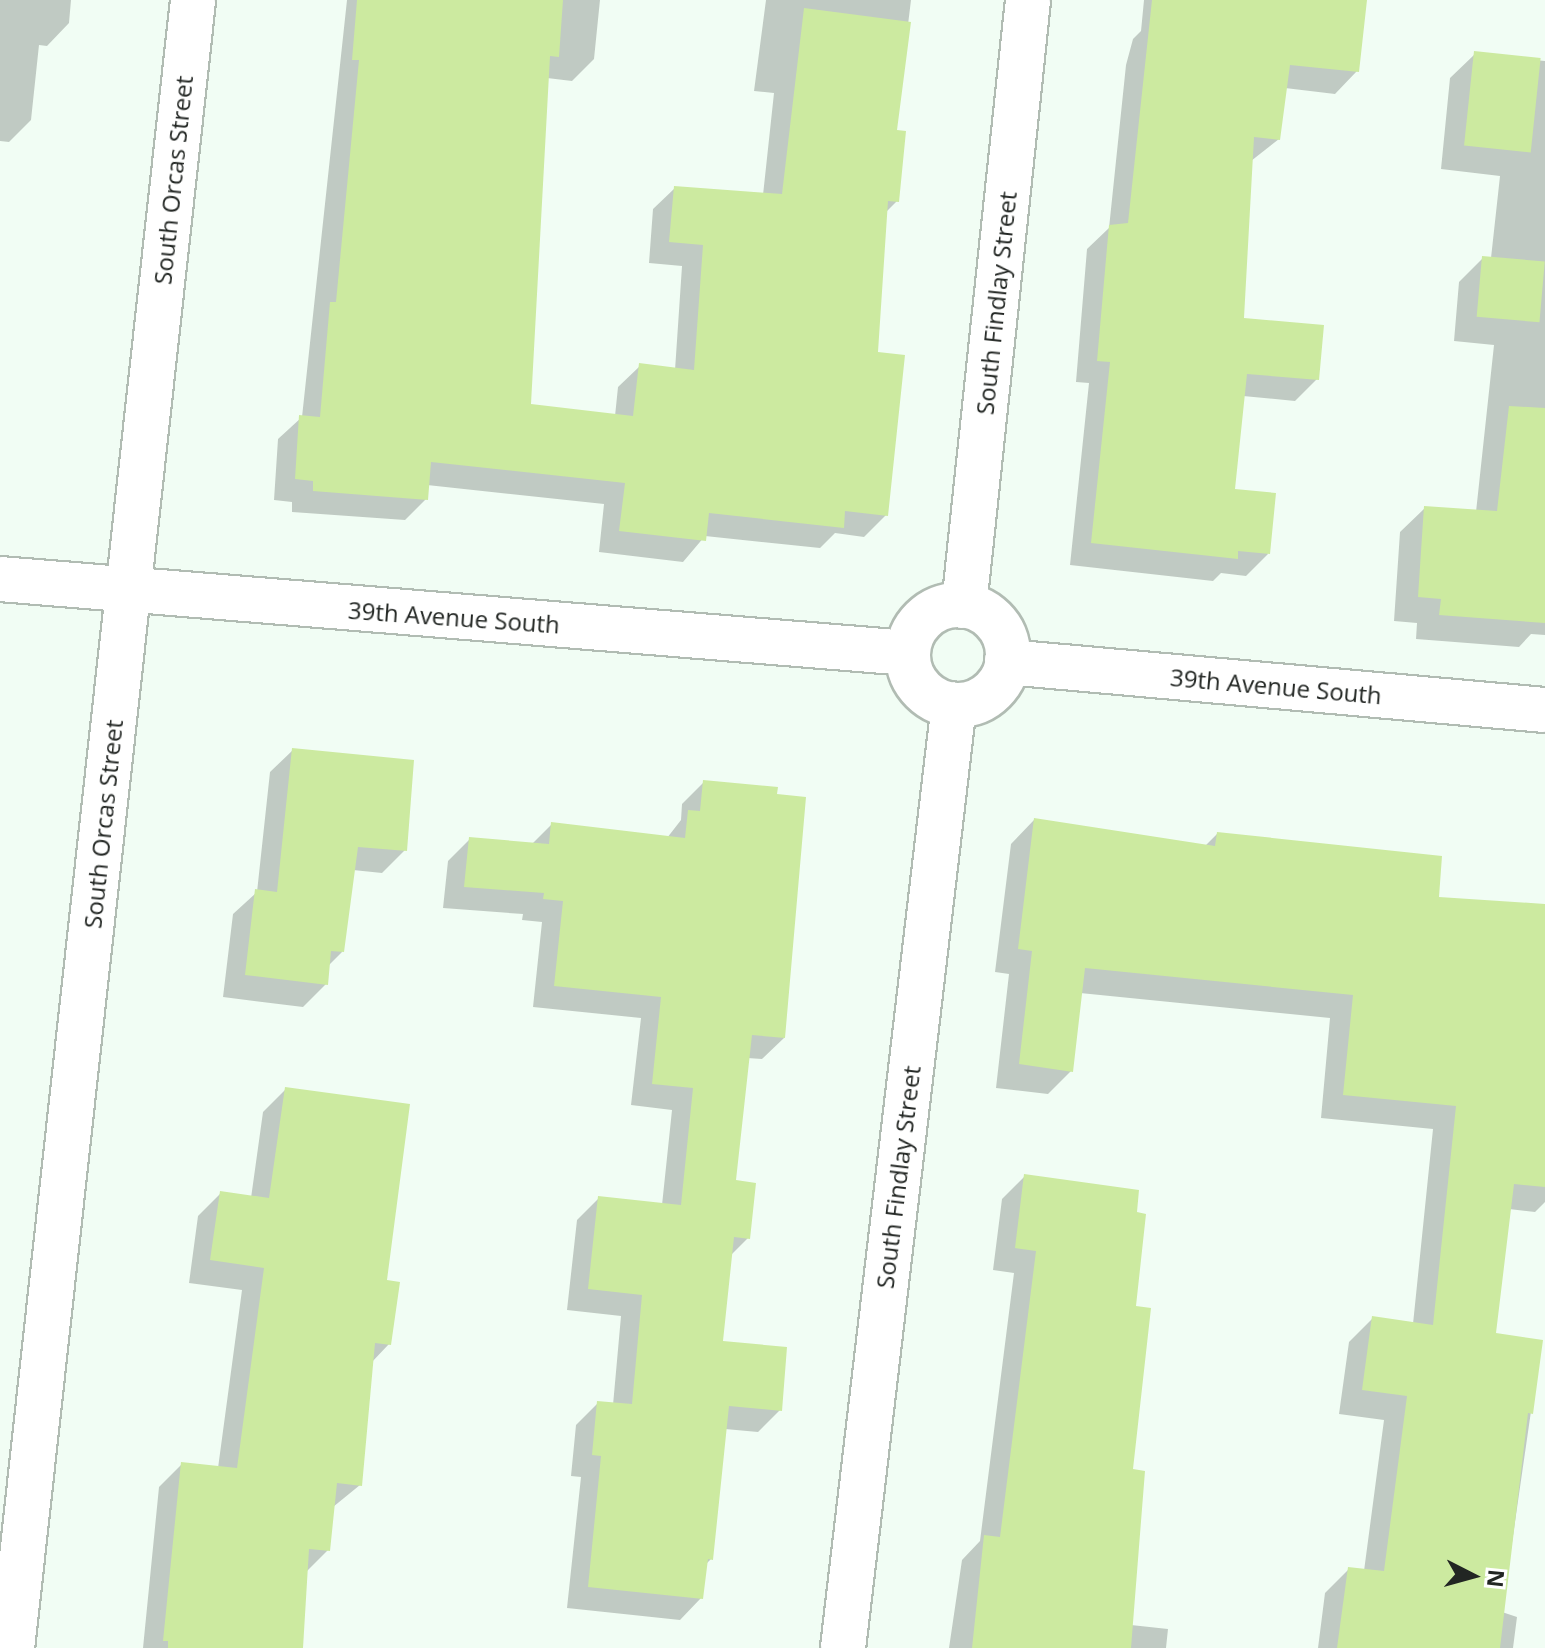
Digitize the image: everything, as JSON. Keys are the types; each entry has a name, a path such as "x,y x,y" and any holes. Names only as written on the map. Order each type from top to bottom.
{"street":[{"name":"South Orcas Street","path":"12,1648 193,0"},
{"name":"South Findlay Street","path":"964,606 1028,0"},
{"name":"39th Avenue South","path":"0,579 128,592 908,653"},
{"path":"964,606 988,614 999,626 1007,662 988,695 954,705 932,699 918,688 908,653 916,627 927,616 941,607 964,606"},
{"name":"39th Avenue South","path":"1007,662 1545,710"},
{"name":"South Findlay Street","path":"843,1648 954,705"}],"building":[{"path":"357,0 563,0 559,57 550,56 531,404 633,416 639,363 694,370 703,245 669,242 674,186 782,194 804,8 911,22 897,130 906,131 899,202 888,201 878,352 905,355 888,516 845,511 844,528 709,513 706,541 619,531 625,483 431,462 428,500 313,491 313,481 295,479 299,415 320,417 330,302 336,302 359,60 352,60"},
{"path":"1152,0 1367,0 1359,72 1290,65 1280,140 1254,137 1244,318 1324,325 1319,380 1247,374 1235,489 1276,493 1270,554 1238,551 1238,559 1091,543 1110,362 1097,361 1109,225 1128,223"},
{"path":"1474,51 1541,58 1531,152 1464,145"},
{"path":"1482,256 1545,261 1539,322 1477,317"},
{"path":"1509,406 1545,408 1545,623 1439,615 1441,599 1418,597 1424,506 1497,511"},
{"path":"292,748 414,760 407,851 358,847 344,952 331,951 328,985 245,975 255,889 277,892"},
{"path":"703,780 778,787 777,794 806,797 785,1038 752,1035 736,1180 756,1183 750,1239 734,1237 723,1341 787,1347 782,1411 729,1406 713,1560 708,1559 703,1599 588,1587 601,1456 592,1455 597,1401 632,1404 642,1295 588,1289 598,1196 681,1205 693,1088 652,1084 661,997 554,986 563,901 543,899 544,893 464,887 469,837 549,844 551,822 685,838 688,810 700,811"},
{"path":"1034,818 1215,846 1217,832 1442,856 1439,897 1545,904 1545,1187 1514,1184 1496,1333 1543,1340 1533,1414 1528,1413 1500,1648 1337,1648 1348,1567 1384,1571 1407,1396 1362,1390 1372,1316 1433,1325 1456,1106 1343,1095 1353,995 1085,968 1073,1072 1019,1064 1032,951 1018,949"},
{"path":"285,1087 410,1104 387,1280 400,1282 391,1345 375,1343 362,1486 337,1483 330,1551 309,1549 303,1648 168,1648 168,1641 163,1641 181,1462 237,1468 264,1268 210,1260 220,1191 269,1198"},
{"path":"1024,1174 1139,1190 1137,1212 1146,1214 1136,1306 1151,1308 1133,1469 1145,1471 1131,1648 972,1648 984,1535 1000,1537 1036,1251 1015,1248"}]}
